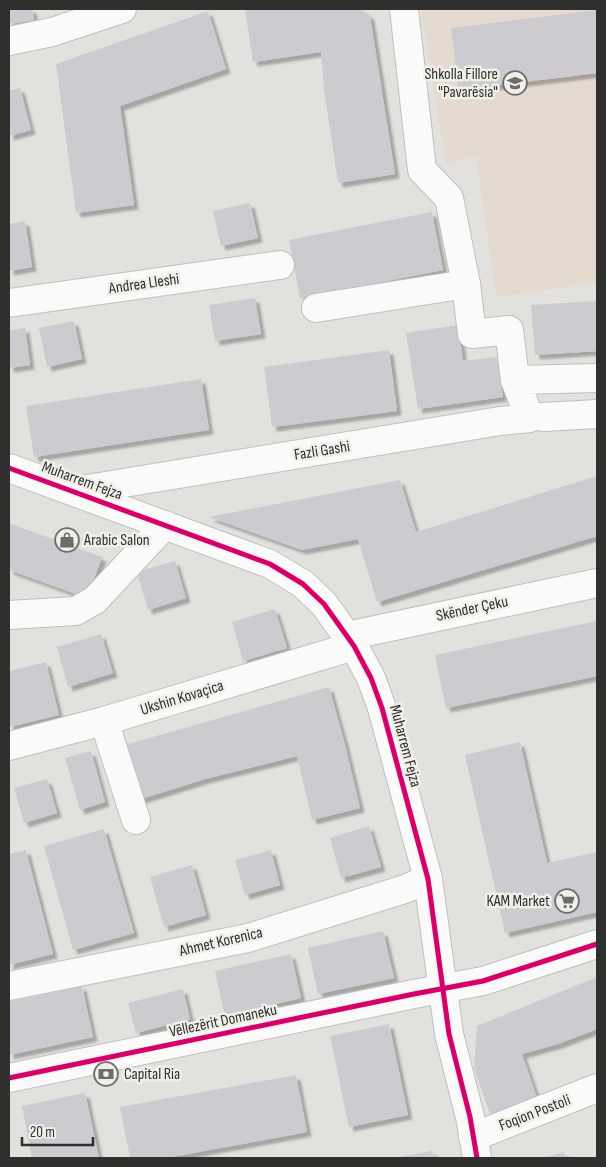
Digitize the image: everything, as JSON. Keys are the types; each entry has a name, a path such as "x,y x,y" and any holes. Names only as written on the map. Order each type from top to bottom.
{"street":[{"path":"9,41 50,21 122,9"},
{"name":"Fazli Gashi","path":"73,491 500,421 530,418 515,380 509,330 472,334 466,284 449,198 422,170 404,9"},
{"name":"Andrea Lleshi","path":"9,303 280,265"},
{"path":"316,308 466,284"},
{"path":"515,380 597,378"},
{"path":"543,417 597,414"},
{"name":"Muharrem Fejza","path":"9,468 270,564 303,584 324,604 350,641 371,678 382,708 428,879 449,1034 470,1117 475,1148"},
{"path":"9,615 76,611 95,600 165,525"},
{"name":"Skënder Çeku","path":"350,641 597,583"},
{"name":"Ukshin Kovaçica","path":"9,746 104,721 350,641"},
{"path":"104,721 136,820"},
{"name":"Ahmet Korenica","path":"9,986 248,938 405,889 428,879"},
{"name":"Vëllezërit Domaneku","path":"9,1078 483,981 597,944"},
{"name":"Foqion Postoli","path":"475,1148 597,1088"}],"shaded area":[{"name":"Shkolla Fillore \"Pavarësia\"","path":"421,9 597,9 597,283 496,297 476,157 446,164"}],"building":[{"path":"9,9 32,9 34,20 9,24"},
{"path":"245,9 361,9 370,16 395,174 338,183 324,89 321,52 253,62"},
{"path":"597,10 597,73 459,90 451,28"},
{"path":"208,11 226,69 120,106 134,205 76,213 56,64"},
{"path":"20,88 31,130 9,136 9,91"},
{"path":"250,203 258,238 221,246 213,211"},
{"path":"432,212 443,270 300,298 289,240"},
{"path":"25,221 32,267 9,271 9,224"},
{"path":"255,298 261,334 215,341 209,305"},
{"path":"597,301 597,351 535,355 531,305"},
{"path":"74,321 82,359 47,367 39,328"},
{"path":"458,325 463,361 497,357 503,397 418,409 406,333"},
{"path":"25,328 30,365 9,368 9,331"},
{"path":"389,350 397,411 272,427 264,367"},
{"path":"201,379 209,430 34,457 26,406"},
{"path":"597,476 597,536 377,602 358,539 302,550 209,517 400,480 416,532"},
{"path":"9,523 102,557 87,598 9,570"},
{"path":"175,561 186,598 148,610 137,572"},
{"path":"275,609 287,648 243,661 232,622"},
{"path":"597,621 597,676 446,708 435,655"},
{"path":"101,634 113,673 68,687 57,647"},
{"path":"46,662 59,715 9,727 9,671"},
{"path":"329,687 360,808 312,820 297,756 205,779 138,800 121,746"},
{"path":"520,742 547,863 597,852 597,912 505,933 465,755"},
{"path":"91,751 105,802 80,810 65,758"},
{"path":"47,779 57,813 24,823 14,788"},
{"path":"369,826 381,867 341,878 330,838"},
{"path":"104,829 134,933 73,950 44,846"},
{"path":"26,850 53,954 9,965 9,854"},
{"path":"271,850 280,885 245,895 235,860"},
{"path":"192,865 206,915 164,927 150,877"},
{"path":"383,931 394,978 318,994 308,948"},
{"path":"291,954 301,998 225,1016 215,971"},
{"path":"597,977 597,1029 558,1044 522,1054 537,1098 490,1114 474,1068 477,1026"},
{"path":"82,986 93,1037 9,1055 9,1002"},
{"path":"183,989 190,1019 136,1033 128,1003"},
{"path":"389,1024 408,1115 349,1127 330,1036"},
{"path":"296,1075 307,1132 166,1158 130,1158 120,1107"},
{"path":"85,1093 99,1158 32,1158 22,1106"},
{"path":"432,1151 434,1158 399,1158 399,1157"},
{"path":"564,1152 566,1158 544,1158"}],"cycle path":[{"path":"9,468 270,564 303,584 324,604 354,646 371,678 382,708 428,879 449,1034 470,1117 477,1158"},
{"path":"9,1078 483,981 597,944"}],"place":[{"name":"Shkolla Fillore \"Pavarësia\"","path":"515,83"},
{"name":"Arabic Salon","path":"67,540"},
{"name":"KAM Market","path":"567,901"},
{"name":"Capital Ria","path":"106,1074"}]}
